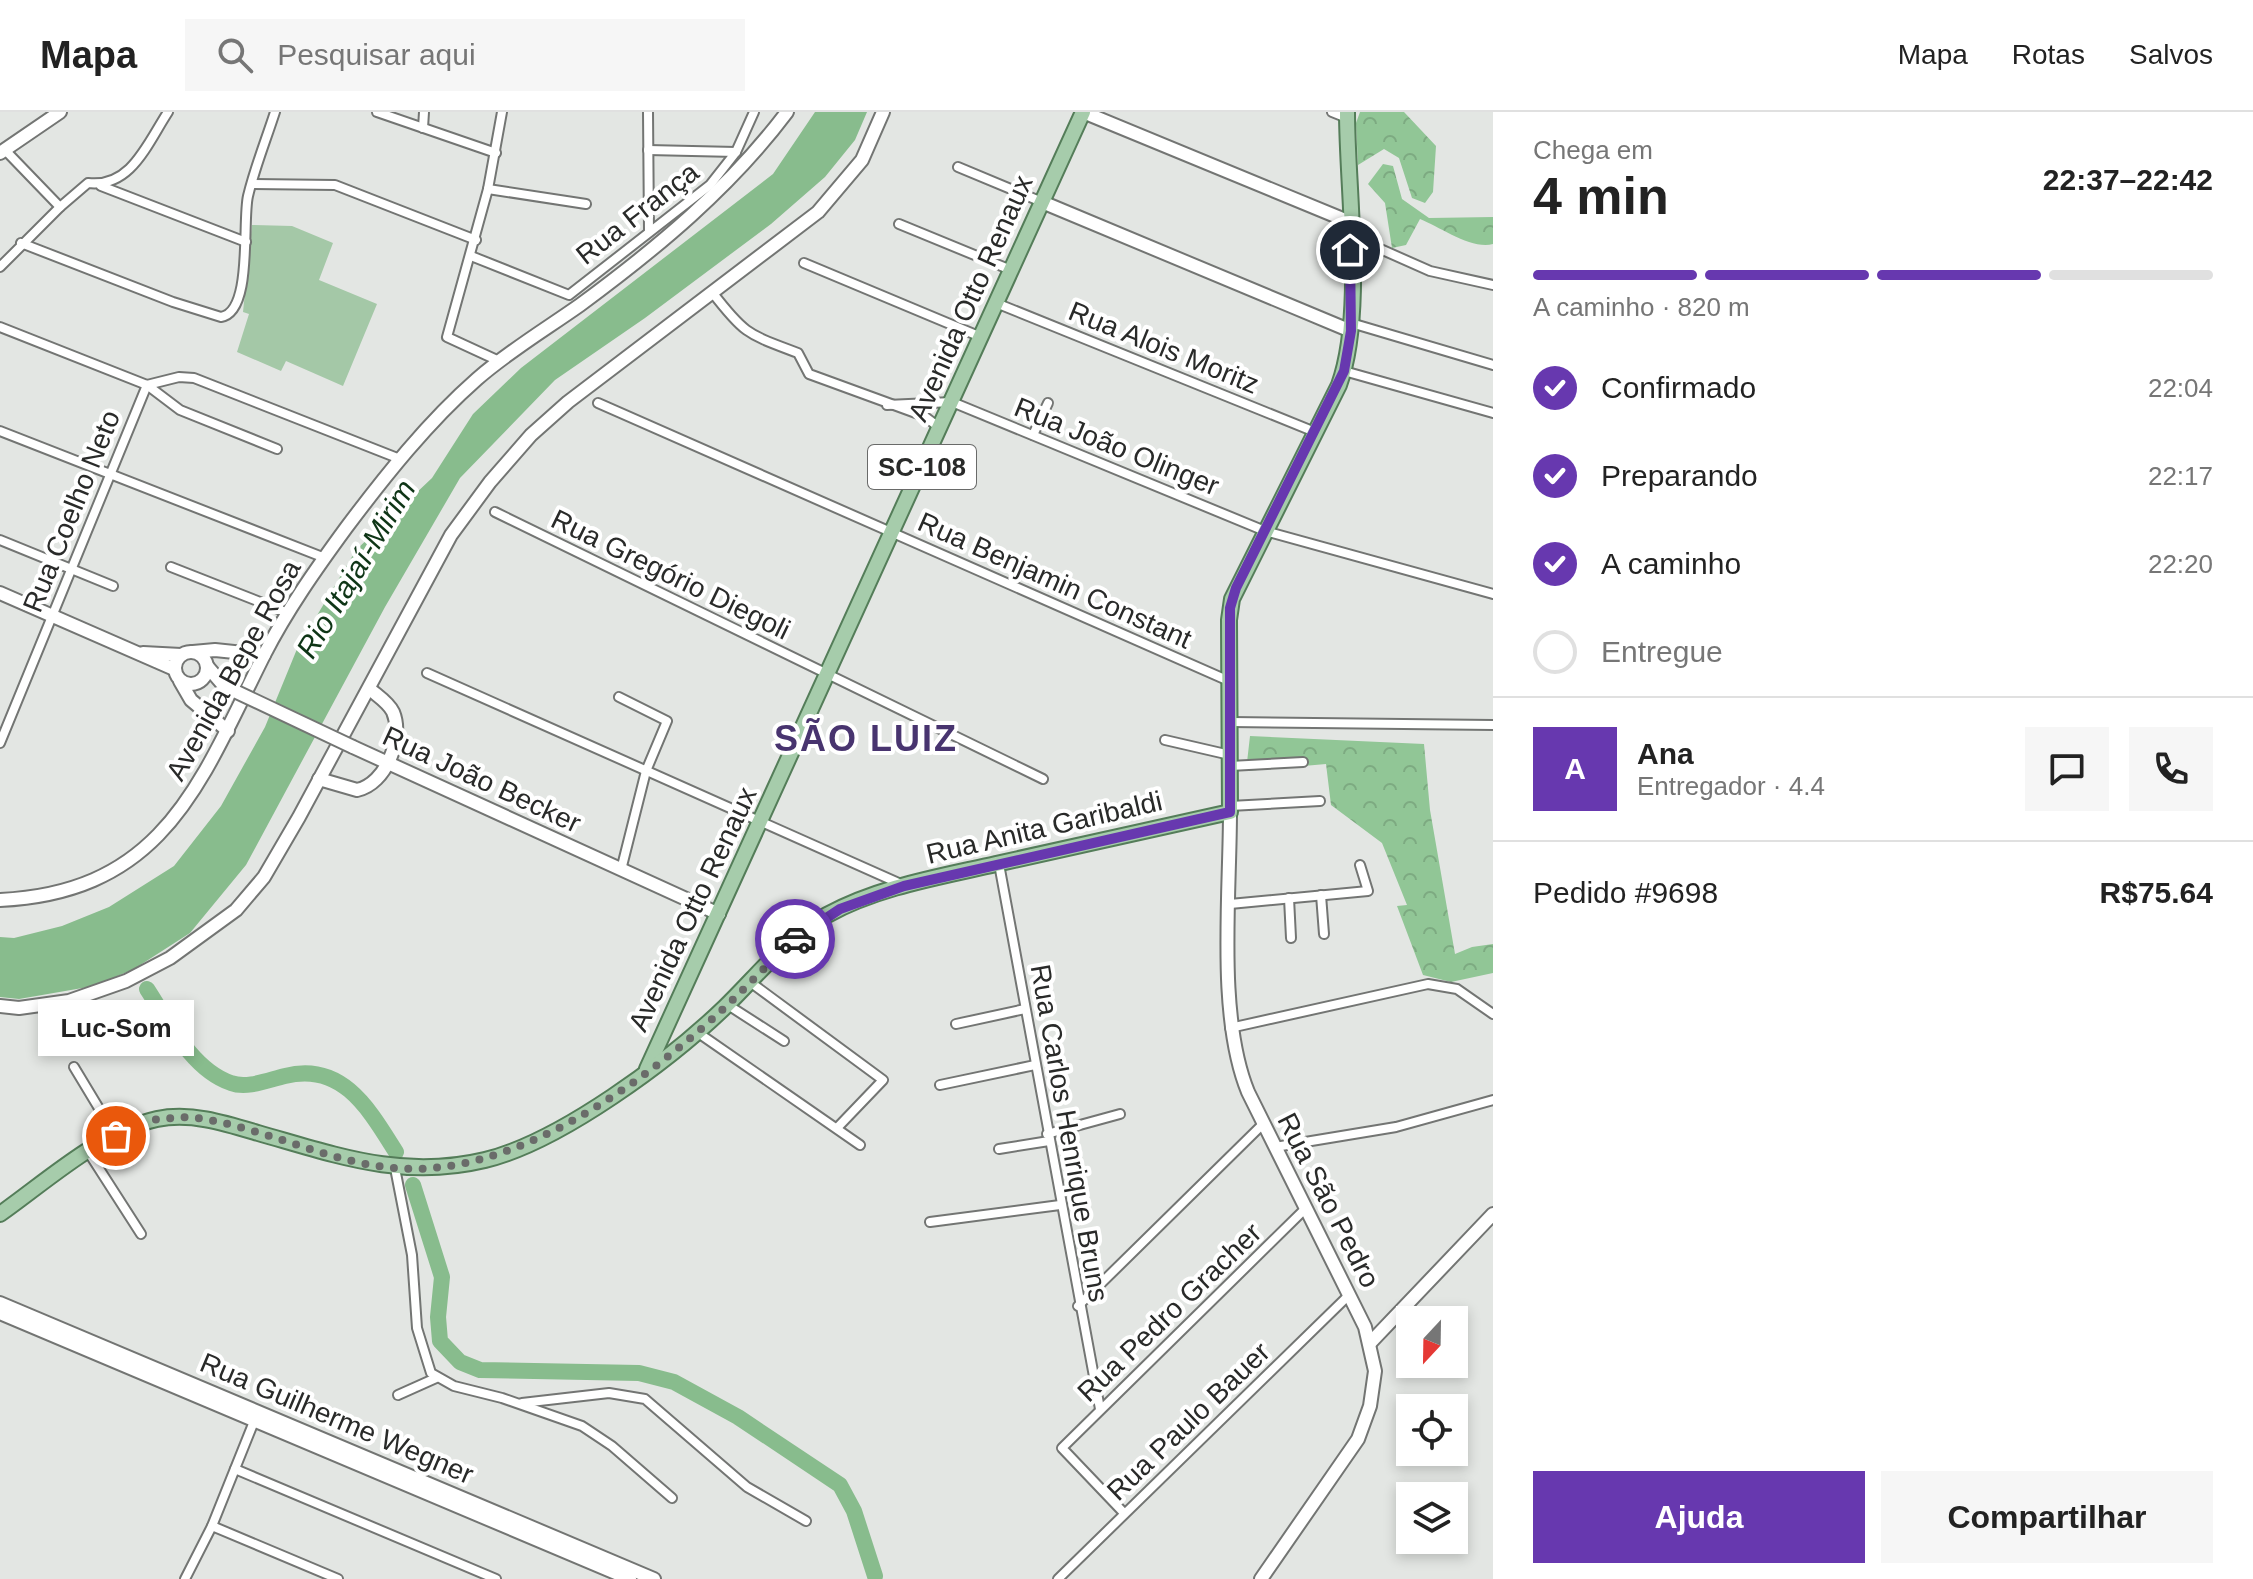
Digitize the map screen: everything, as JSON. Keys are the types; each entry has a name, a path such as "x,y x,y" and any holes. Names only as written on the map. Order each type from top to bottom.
{"main road":[{"path":"2,152 60,112"},
{"name":"Avenida Bepe Rosa","path":"0,900 66,892 88,885 128,862 185,803 228,731 288,613 325,558 400,459 462,393 499,361 579,305 715,195 787,112"},
{"path":"0,1006 19,1008 69,1001 126,981 170,958 217,927 264,877 371,690 451,535 490,482 531,435 568,402 818,212 862,160 883,112"},
{"path":"1083,112 1350,229"},
{"name":"Avenida Otto Renaux","path":"645,1072 1083,112"},
{"path":"1230,809 1230,608 1236,588 1344,371 1351,327 1347,115"},
{"path":"1042,202 1351,327"},
{"path":"0,593 143,653 177,675 191,700 228,731"},
{"path":"143,653 187,654 215,650 264,655"},
{"path":"177,675 187,654"},
{"name":"Rua João Becker","path":"187,654 207,666 226,687"},
{"path":"200,682 207,666"},
{"name":"Rua João Becker","path":"177,675 190,685 200,682 226,687 719,914"},
{"path":"319,779 344,789 365,789 375,782 387,762 397,727 391,708 371,690"},
{"name":"Rua Anita Garibaldi","path":"2,1211 116,1136 157,1119 205,1119 395,1168 465,1164 511,1151 556,1129 681,1046 802,933 826,916 904,886 1230,809"},
{"name":"Rua São Pedro","path":"1230,809 1230,1028 1241,1074 1371,1342 1374,1388 1358,1439 1261,1579"},
{"path":"662,1037 669,1046 681,1046"},
{"path":"1371,1342 1493,1214"},
{"name":"Rua Guilherme Wegner","path":"0,1303 462,1503 654,1579"},
{"name":"Rua Guilherme Wegner","path":"0,1313 256,1416"},
{"name":"Rua Guilherme Wegner","path":"543,1537 630,1579"}],"street":[{"path":"101,186 125,175 168,112"},
{"path":"21,243 173,302 221,317 229,316 236,310 246,242 246,210 275,112"},
{"path":"377,112 496,153"},
{"path":"423,128 424,112"},
{"path":"499,361 447,337 476,240 502,112"},
{"path":"648,112 649,231"},
{"name":"Rua França","path":"471,256 569,295 710,185 736,152 754,112"},
{"path":"1332,112 1347,115"},
{"path":"648,150 736,152"},
{"path":"2,152 60,207"},
{"path":"958,167 1042,202"},
{"path":"252,184 335,185 476,240"},
{"path":"1,267 21,243 83,185 101,186 246,242"},
{"path":"488,189 586,204"},
{"path":"899,224 1011,270"},
{"path":"1350,229 1430,271 1493,285"},
{"path":"804,263 981,337"},
{"path":"712,292 748,335 798,353 809,374 924,416 940,428"},
{"name":"Rua Alois Moritz","path":"996,303 1315,432"},
{"path":"0,327 147,385 180,410 277,449"},
{"path":"1351,327 1493,365"},
{"path":"1344,371 1493,413"},
{"path":"147,385 179,377 194,378 400,459"},
{"name":"Rua Coelho Neto","path":"0,743 147,385"},
{"path":"887,405 952,402"},
{"name":"Rua João Olinger","path":"952,402 1265,531 1493,594"},
{"name":"Rua Benjamin Constant","path":"598,403 1230,681"},
{"path":"1033,435 1048,403"},
{"path":"0,431 325,558"},
{"name":"Rua Gregório Diegoli","path":"495,512 1043,779"},
{"path":"0,540 113,586"},
{"path":"171,567 288,613"},
{"path":"427,673 904,886"},
{"path":"619,697 667,721 646,771 621,870"},
{"path":"1231,722 1493,725"},
{"path":"1165,740 1230,760 1303,762"},
{"path":"1230,809 1320,801"},
{"name":"Rua Carlos Henrique Bruns","path":"999,864 1078,1306 1100,1409"},
{"path":"1230,904 1368,891 1360,865"},
{"path":"1321,895 1324,934"},
{"path":"1289,898 1291,938"},
{"path":"750,982 883,1080 837,1128"},
{"path":"1230,1028 1428,984 1457,989 1493,1014"},
{"path":"728,1005 784,1041"},
{"path":"956,1024 1025,1009"},
{"path":"697,1032 860,1145"},
{"path":"940,1085 1035,1065"},
{"path":"74,1067 116,1136"},
{"path":"1275,1147 1396,1127 1493,1100"},
{"path":"999,1149 1120,1114"},
{"path":"1078,1306 1263,1124"},
{"path":"89,1153 141,1234"},
{"path":"395,1168 411,1246 420,1343 427,1365 436,1378 591,1431 672,1498"},
{"path":"930,1222 1060,1205"},
{"name":"Rua Pedro Gracher","path":"1124,1513 1062,1448 1306,1208"},
{"name":"Rua Paulo Bauer","path":"1058,1579 1349,1295"},
{"path":"398,1395 436,1378"},
{"path":"518,1404 609,1393 645,1399 747,1487 806,1521"},
{"path":"185,1579 212,1526 256,1416"},
{"path":"235,1469 496,1579"},
{"path":"212,1526 338,1579"}],"green space":[{"path":"1360,112 1404,112 1436,146 1433,192 1425,203 1412,198 1399,158 1384,149 1358,165 1356,123"},
{"path":"1383,164 1393,166 1402,199 1429,218 1493,217 1493,244 1466,241 1420,219 1406,245 1392,248 1385,203 1368,184"},
{"path":"1250,736 1424,744 1430,810 1455,954 1472,947 1493,944 1493,973 1451,982 1423,975 1397,906 1407,905 1382,843 1331,805 1326,764 1246,771"}],"shaded area":[{"path":"252,225 292,226 333,243 319,280 377,304 343,386 286,361 281,371 237,352 249,314 243,312"}],"water":[{"name":"Rio Itajaí-Mirim","path":"815,112 867,112 855,140 825,177 771,224 645,318 555,380 460,478 385,607 246,865 190,933 134,969 94,986 19,999 0,997 0,937 14,938 62,926 109,907 174,866 221,806 265,727 297,649 356,550 432,478 473,414 521,368 773,174"}],"waterway":[{"path":"147,989 182,1043 217,1077 244,1085 305,1073 323,1076 339,1083 365,1106 396,1152"},
{"path":"413,1185 442,1277 438,1317 440,1341 460,1362 480,1370 639,1373 674,1382 738,1417 840,1485 854,1511 875,1576"}],"way so far":[{"path":"116,1136 157,1119 188,1117 227,1124 361,1162 395,1168 439,1167 487,1160 556,1129 663,1060 719,1013 795,939"}],"place":[{"name":"Luc-Som","path":"116,1136"}],"district":[{"name":"SÃO LUIZ","path":"866,738"}],"route":[{"path":"795,939 814,923 840,909 904,886 1230,812 1230,608 1236,588 1344,371 1351,331 1350,250"}]}
